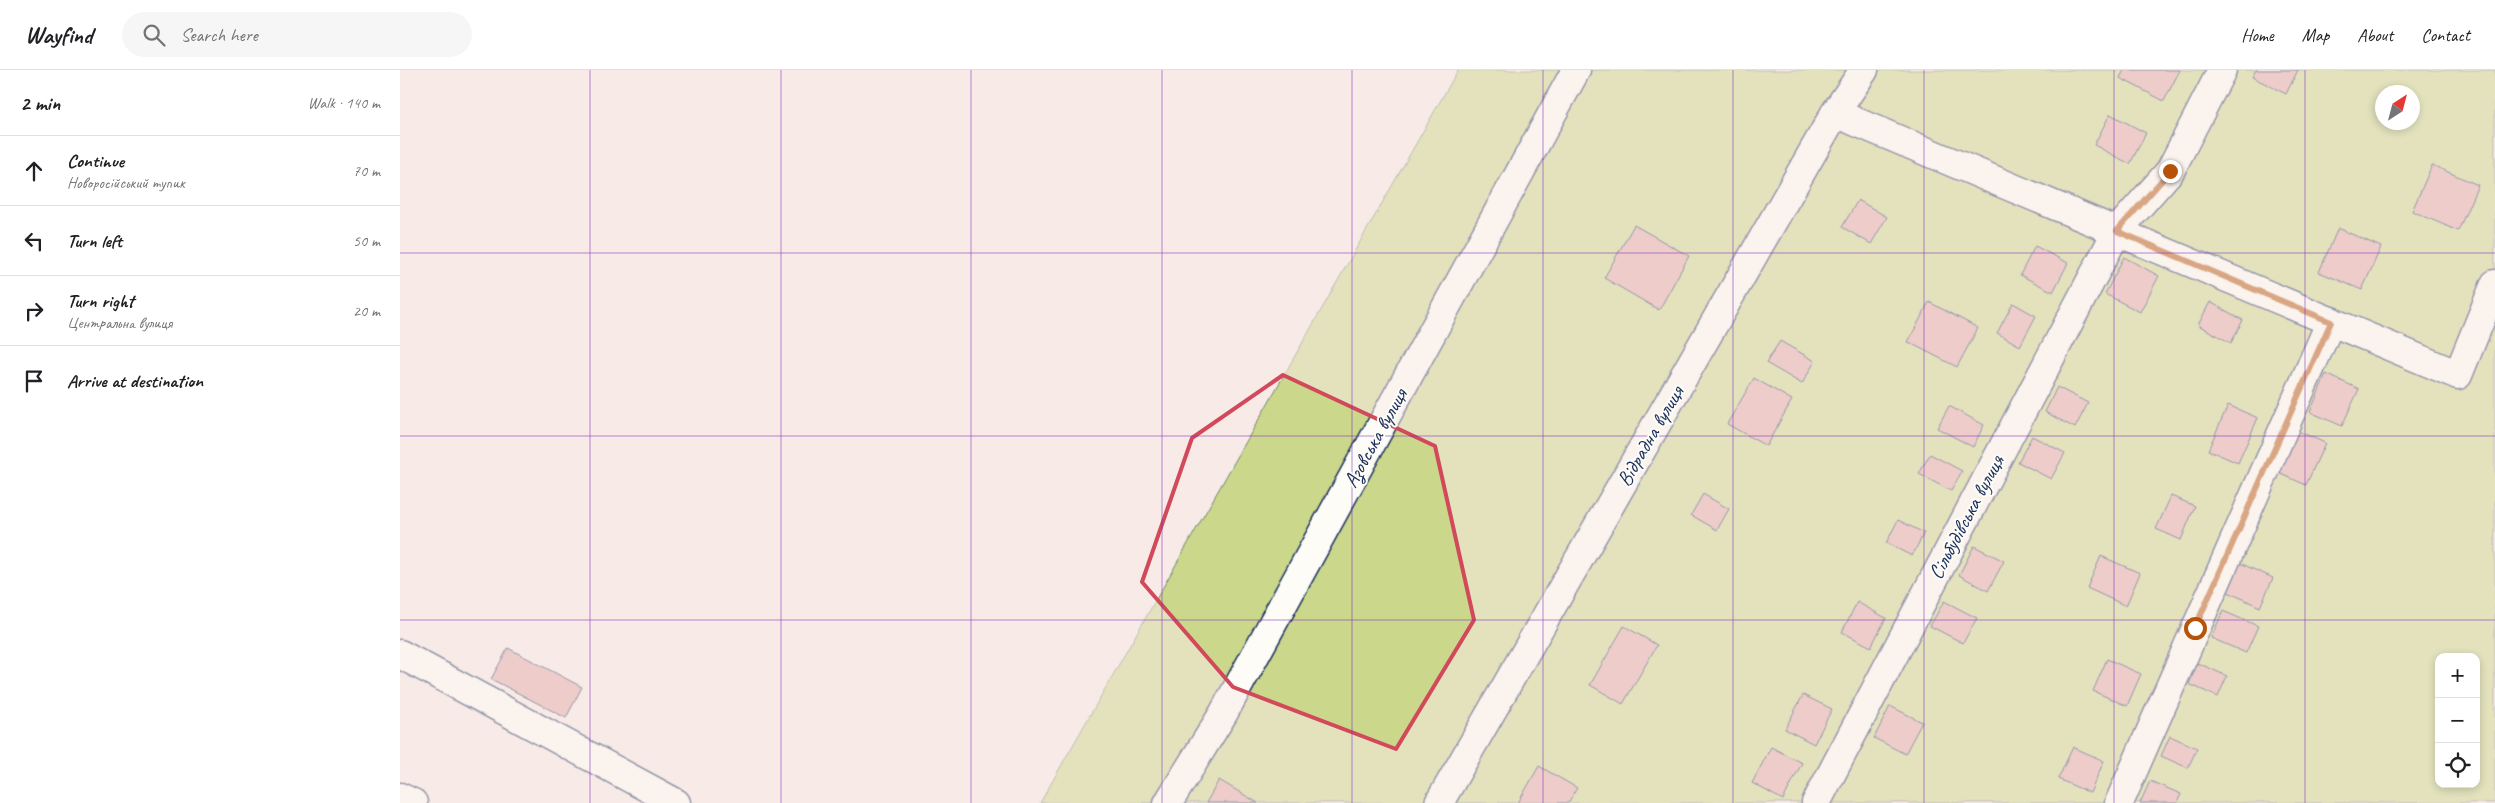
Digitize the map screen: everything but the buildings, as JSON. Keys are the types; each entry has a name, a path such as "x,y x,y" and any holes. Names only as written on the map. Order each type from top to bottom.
{"lane":[{"name":"Азовська вулиця","path":"1168,803 1223,714 1576,70"},
{"name":"Відрадна вулиця","path":"1439,803 1835,113 1864,70"},
{"name":"Сільбудівська вулиця","path":"1816,803 2117,231 2170,171 2222,70"},
{"path":"1835,113 2458,375 2495,284"},
{"path":"2119,803 2331,322"},
{"path":"400,654 676,803"},
{"path":"400,797 413,803"}],"highlighted area":[{"path":"1283,375 1435,446 1474,620 1396,749 1233,687 1142,582 1192,438"}],"green space":[{"path":"1458,70 2495,70 2495,803 1040,803"}],"route":[{"path":"2170,171 2117,231 2331,322 2195,628"}]}
